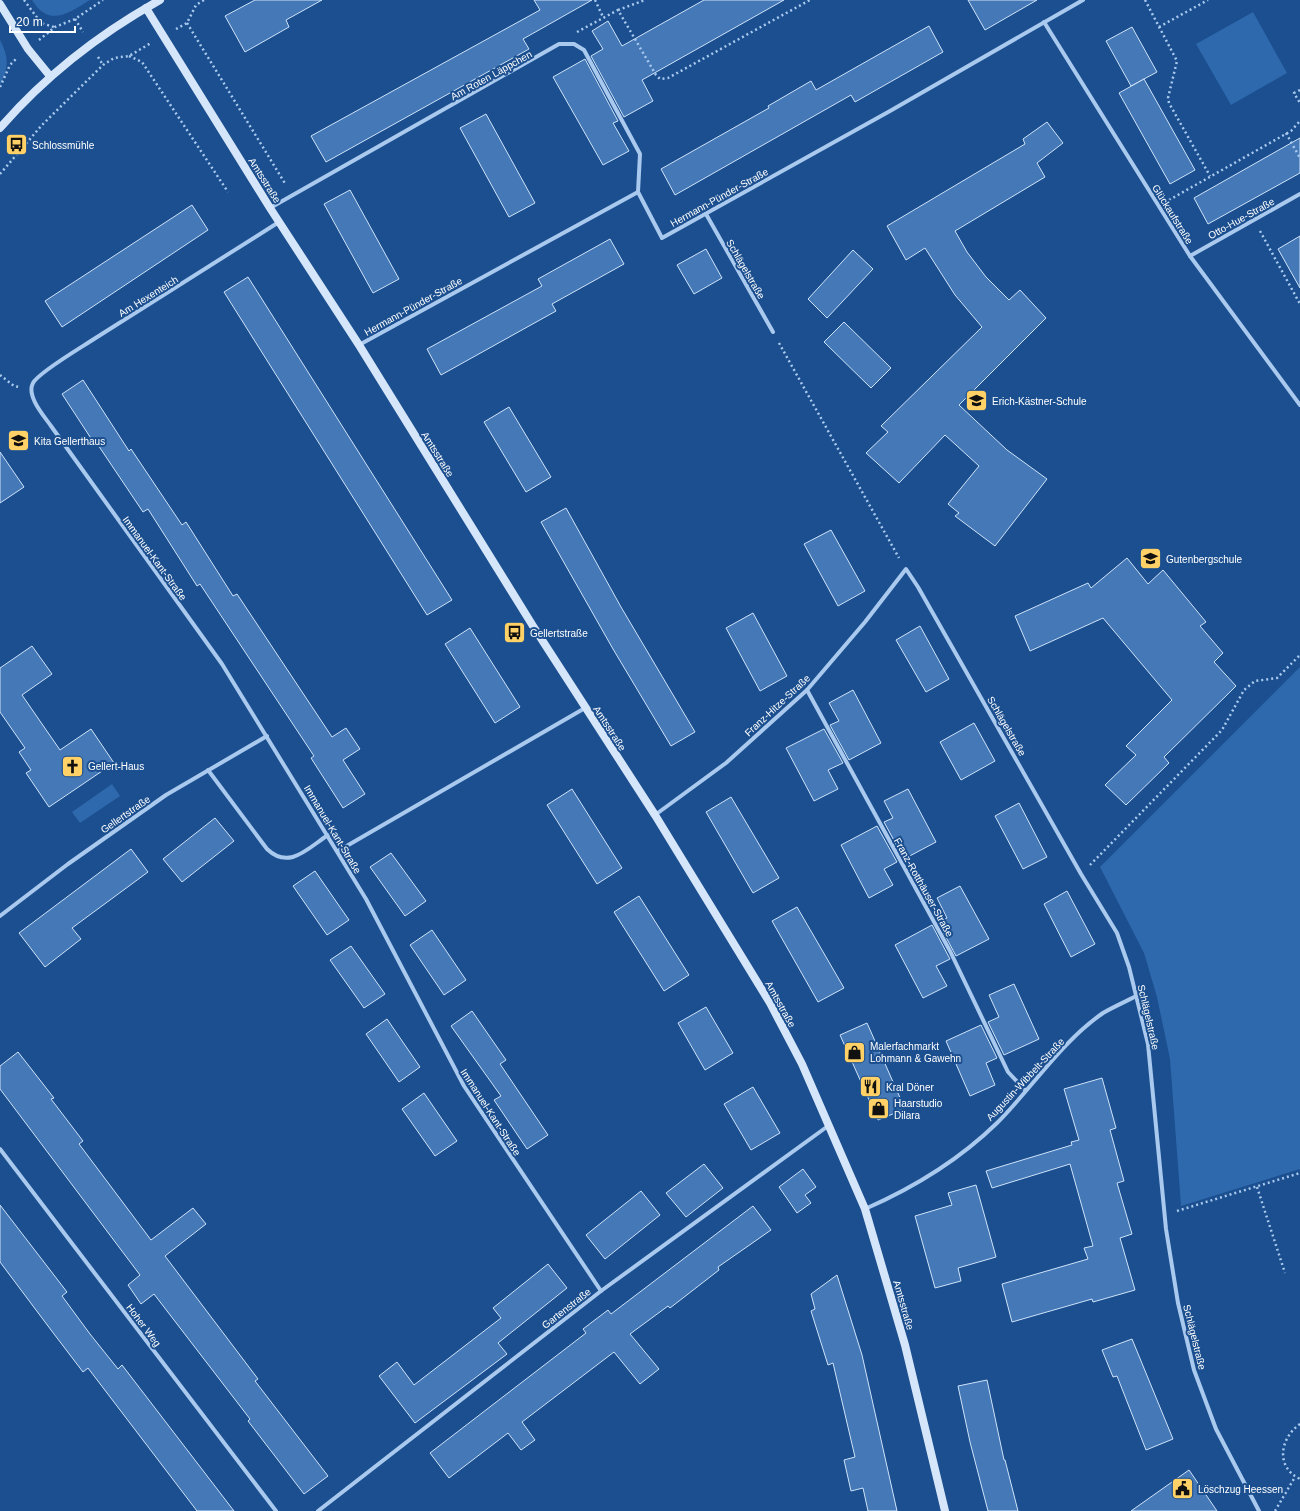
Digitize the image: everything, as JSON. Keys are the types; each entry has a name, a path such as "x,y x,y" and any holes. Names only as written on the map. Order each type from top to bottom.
{"street":[{"path":"0,128 21,103 50,76 90,44 160,0"},
{"name":"Hermann-Pünder-Straße","path":"359,345 638,192 662,238 1083,0"},
{"path":"0,4 28,49 50,76"},
{"name":"Amtsstraße","path":"146,8 270,208 359,345 421,448 585,708 655,815 770,1003 802,1064 866,1209 905,1345 945,1511"},
{"name":"Glückaufstraße","path":"1044,22 1190,256 1300,405"},
{"name":"Am Roten Läppchen","path":"270,208 560,44 568,44"},
{"path":"568,44 574,44 584,50 640,154 638,192"},
{"name":"Otto-Hue-Straße","path":"1190,256 1300,194"},
{"name":"Schlägelstraße","path":"706,214 773,332"},
{"name":"Am Hexenteich","path":"31,389 33,382 39,376 74,352 280,222"},
{"name":"Immanuel-Kant-Straße","path":"31,389 32,395 51,426 222,664 338,851 396,954 464,1086 601,1291"},
{"name":"Schlägelstraße","path":"906,569 922,594 1081,874 1117,934 1129,967 1148,1044 1165,1214 1178,1303 1194,1370 1216,1429 1259,1511"},
{"name":"Franz-Hitze-Straße","path":"655,815 726,763 807,690 865,622 906,569"},
{"name":"Franz-Rotthäuser-Straße","path":"807,690 950,951 1008,1072 1026,1090"},
{"path":"338,851 585,708"},
{"name":"Gellertstraße","path":"0,916 68,864 166,795 266,736"},
{"path":"208,770 267,849 277,857 285,859 295,856 328,835"},
{"name":"Augustin-Wibbelt-Straße","path":"866,1209 888,1199 950,1162 997,1123 1078,1033 1104,1013 1136,996"},
{"name":"Gartenstraße","path":"318,1511 601,1291 829,1125"},
{"name":"Hoher Weg","path":"0,1149 276,1511"}],"path":[{"path":"24,0 41,23 55,27 75,19 103,0"},
{"path":"0,174 42,125 103,65 114,58 129,56 187,23 196,5 204,0"},
{"path":"595,0 603,16"},
{"path":"568,44 570,36 603,16 645,0"},
{"path":"618,10 656,75 660,79 668,78 678,73 810,0"},
{"path":"1144,0 1177,60 1168,98 1169,103 1210,176"},
{"path":"1160,27 1208,0"},
{"path":"187,23 292,196"},
{"path":"129,56 142,62 228,192"},
{"path":"1300,90 1294,93 1300,103"},
{"path":"1158,206 1286,134 1300,122"},
{"path":"1286,134 1300,158"},
{"path":"1254,220 1300,304"},
{"path":"773,332 906,569"},
{"path":"0,375 14,386 31,389"},
{"path":"1081,874 1222,730 1244,690 1255,681 1278,678 1300,655"},
{"path":"1165,1214 1300,1173"},
{"path":"1257,1187 1285,1273"},
{"path":"1300,1424 1291,1431 1284,1442 1283,1455 1286,1467 1295,1477 1300,1479"},
{"path":"1275,1511 1295,1477"}],"shaded area":[{"path":"32,0 90,0 67,13 52,16 45,14"},
{"path":"1253,12 1287,73 1231,105 1196,44"},
{"path":"0,40 7,62 5,73 0,85"},
{"path":"1300,667 1300,1169 1181,1206 1170,1059 1157,997 1144,953 1100,867"},
{"path":"112,784 120,796 80,823 72,812"}],"building":[{"path":"255,0 322,0 286,20 289,27 245,52 225,16"},
{"path":"534,0 592,0 523,39 529,49 326,162 311,136 540,10"},
{"path":"704,0 784,0 642,80 653,101 624,117 591,56 603,49 592,31 608,21 622,46"},
{"path":"968,0 1037,0 985,30"},
{"path":"929,26 943,52 855,102 851,95 675,195 661,169 769,108 768,106 811,81 816,90"},
{"path":"1132,27 1157,72 1131,86 1106,41"},
{"path":"585,59 618,121 613,123 629,151 603,165 553,77"},
{"path":"1144,79 1195,170 1170,184 1119,93"},
{"path":"486,114 535,203 509,217 460,128"},
{"path":"1047,122 1063,143 1037,163 1045,177 955,231 967,252 986,277 1009,300 1020,290 1046,318 959,405 1007,450 1047,479 995,546 955,516 959,513 948,504 979,466 945,435 899,483 866,453 888,432 881,426 982,327 955,295 925,248 906,260 887,226 1025,144 1023,139"},
{"path":"1300,138 1300,173 1208,224 1194,198"},
{"path":"350,190 399,279 373,293 324,204"},
{"path":"192,205 208,230 62,327 45,301"},
{"path":"1300,236 1300,288 1278,249"},
{"path":"610,239 624,264 552,304 556,311 441,375 427,349 542,286 538,279"},
{"path":"706,249 722,278 694,294 677,265"},
{"path":"853,250 873,269 827,318 808,299"},
{"path":"248,277 452,600 427,615 224,292"},
{"path":"844,322 891,368 871,388 824,342"},
{"path":"83,380 129,451 131,449 182,525 186,522 233,596 237,594 332,737 346,728 360,749 343,760 365,794 343,808 311,758 314,756 200,584 197,586 148,509 143,512 96,442 94,443 62,394"},
{"path":"509,407 551,477 526,492 484,422"},
{"path":"0,452 24,487 0,503"},
{"path":"566,508 621,607 695,732 671,746 613,649 541,522"},
{"path":"831,530 865,591 838,606 804,544"},
{"path":"1127,558 1148,584 1163,570 1206,622 1200,626 1223,653 1214,662 1236,686 1164,757 1169,763 1126,805 1105,785 1136,755 1126,746 1172,700 1103,618 1030,651 1015,616 1088,583 1091,588"},
{"path":"753,613 787,676 760,691 726,628"},
{"path":"920,626 949,679 926,692 896,640"},
{"path":"470,628 520,707 495,723 445,644"},
{"path":"32,646 52,674 22,695 60,750 91,729 114,763 49,807 26,773 31,770 19,752 25,748 0,712 0,668"},
{"path":"853,690 881,743 849,760 830,725 839,721 829,703"},
{"path":"974,723 995,761 961,780 940,742"},
{"path":"824,729 843,763 828,770 838,789 814,801 786,748"},
{"path":"572,789 622,868 597,884 547,805"},
{"path":"908,789 936,842 904,859 884,822 893,818 884,801"},
{"path":"731,797 779,878 753,893 706,812"},
{"path":"1019,803 1047,857 1023,869 995,816"},
{"path":"215,818 234,841 182,882 163,859"},
{"path":"877,826 897,862 884,869 893,885 869,898 841,845"},
{"path":"131,849 148,872 72,928 81,939 45,967 19,933"},
{"path":"391,853 426,901 405,916 370,867"},
{"path":"315,871 349,920 327,935 293,886"},
{"path":"960,886 989,939 956,956 938,922 947,918 937,898"},
{"path":"1067,891 1095,944 1071,957 1044,904"},
{"path":"639,896 689,975 664,991 614,912"},
{"path":"797,907 844,988 818,1002 772,921"},
{"path":"932,925 950,959 936,966 947,986 923,998 895,945"},
{"path":"432,930 466,980 444,995 410,945"},
{"path":"351,946 385,994 364,1008 330,960"},
{"path":"1014,984 1039,1039 1004,1055 988,1022 999,1017 989,995"},
{"path":"706,1007 733,1053 705,1070 678,1023"},
{"path":"472,1011 506,1060 500,1064 548,1135 527,1149 494,1100 501,1096 451,1026"},
{"path":"387,1019 420,1067 399,1082 366,1034"},
{"path":"867,1023 905,1109 878,1120 840,1035"},
{"path":"981,1025 997,1058 986,1063 995,1085 970,1096 946,1041"},
{"path":"18,1052 54,1098 51,1099 83,1141 79,1144 151,1240 193,1208 206,1224 165,1256 258,1379 255,1381 328,1476 304,1494 248,1421 250,1419 154,1294 141,1304 128,1285 140,1275 0,1089 0,1066"},
{"path":"1102,1078 1116,1128 1110,1130 1124,1181 1117,1183 1132,1234 1120,1238 1135,1290 1093,1302 1092,1299 1012,1322 1002,1284 1088,1259 1084,1248 1093,1246 1070,1164 992,1188 986,1171 1072,1145 1071,1142 1079,1140 1064,1089"},
{"path":"753,1087 780,1133 751,1150 724,1104"},
{"path":"424,1093 457,1141 435,1156 402,1109"},
{"path":"704,1164 723,1188 686,1217 666,1193"},
{"path":"803,1169 816,1187 805,1195 811,1203 797,1213 779,1187"},
{"path":"976,1185 996,1257 958,1268 961,1281 935,1288 915,1216 952,1205 948,1193"},
{"path":"641,1191 660,1215 605,1259 586,1235"},
{"path":"0,1205 67,1292 62,1296 90,1334 118,1369 122,1365 234,1511 197,1511 88,1368 83,1372 0,1262"},
{"path":"753,1206 771,1230 718,1267 719,1270 670,1308 668,1306 630,1334 659,1369 640,1384 614,1352 522,1422 535,1440 521,1450 508,1433 449,1478 430,1453 586,1333 583,1329 608,1310 611,1314"},
{"path":"548,1264 567,1288 498,1343 507,1354 415,1423 379,1376 397,1362 414,1385 501,1318 493,1308"},
{"path":"837,1275 862,1355 897,1511 868,1511 863,1488 851,1491 844,1460 855,1457 833,1363 828,1365 811,1311 815,1309 811,1294"},
{"path":"1132,1339 1173,1439 1146,1450 1117,1376 1113,1377 1102,1350"},
{"path":"987,1380 1004,1460 1018,1511 988,1511 970,1442 958,1386"},
{"name":"Löschzug Heessen","path":"1189,1470 1217,1511 1131,1511"}],"place":[{"name":"Schlossmühle","path":"16,145"},
{"name":"Erich-Kästner-Schule","path":"976,401"},
{"name":"Kita Gellerthaus","path":"19,441"},
{"name":"Gutenbergschule","path":"1150,559"},
{"name":"Gellertstraße","path":"515,633"},
{"name":"Gellert-Haus","path":"73,766"},
{"name":"Malerfachmarkt Lohmann & Gawehn","path":"854,1052"},
{"name":"Kral Döner","path":"870,1087"},
{"name":"Haarstudio Dilara","path":"879,1109"},
{"name":"Löschzug Heessen","path":"1182,1489"}]}
